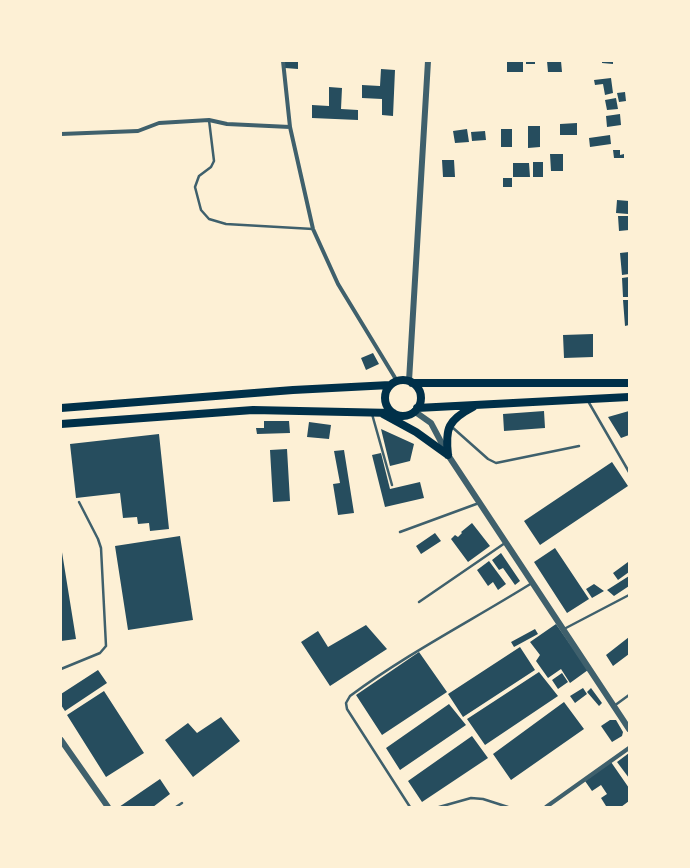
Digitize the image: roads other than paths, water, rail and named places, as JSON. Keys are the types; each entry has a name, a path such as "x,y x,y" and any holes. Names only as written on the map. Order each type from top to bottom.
{"highway":[{"path":"61,408 410,382 629,382"},
{"path":"410,382 420,393 420,401 415,410"},
{"path":"393,413 388,407 385,399 386,391 394,383"},
{"path":"61,424 253,410 393,413 404,415 415,410 586,398 629,397"},
{"path":"448,455 446,439 450,424 460,414 475,406"},
{"path":"375,413 410,428 448,455"}],"street":[{"path":"283,61 290,127 313,229 338,284 394,383"},
{"path":"410,382 428,61"},
{"path":"61,134 138,131 159,123 209,120 227,124 290,127"},
{"path":"415,410 431,423 448,455 479,503 629,729"},
{"path":"61,740 108,807"},
{"path":"546,807 629,748"}],"lane":[{"path":"209,120 214,161 212,167 199,176 195,187 201,210 209,219 226,224 313,229"},
{"path":"586,398 629,472"},
{"path":"375,413 392,485"},
{"path":"450,424 488,458 496,463 579,446"},
{"path":"61,669 100,653 106,646 107,637 101,548 79,502"},
{"path":"400,532 479,503"},
{"path":"419,602 506,543"},
{"path":"410,807 347,709 346,703 350,696 407,656 478,617 532,583"},
{"path":"564,630 629,594"},
{"path":"614,706 629,695"},
{"path":"439,807 471,798 483,799 508,807"},
{"path":"176,807 182,803"}]}
